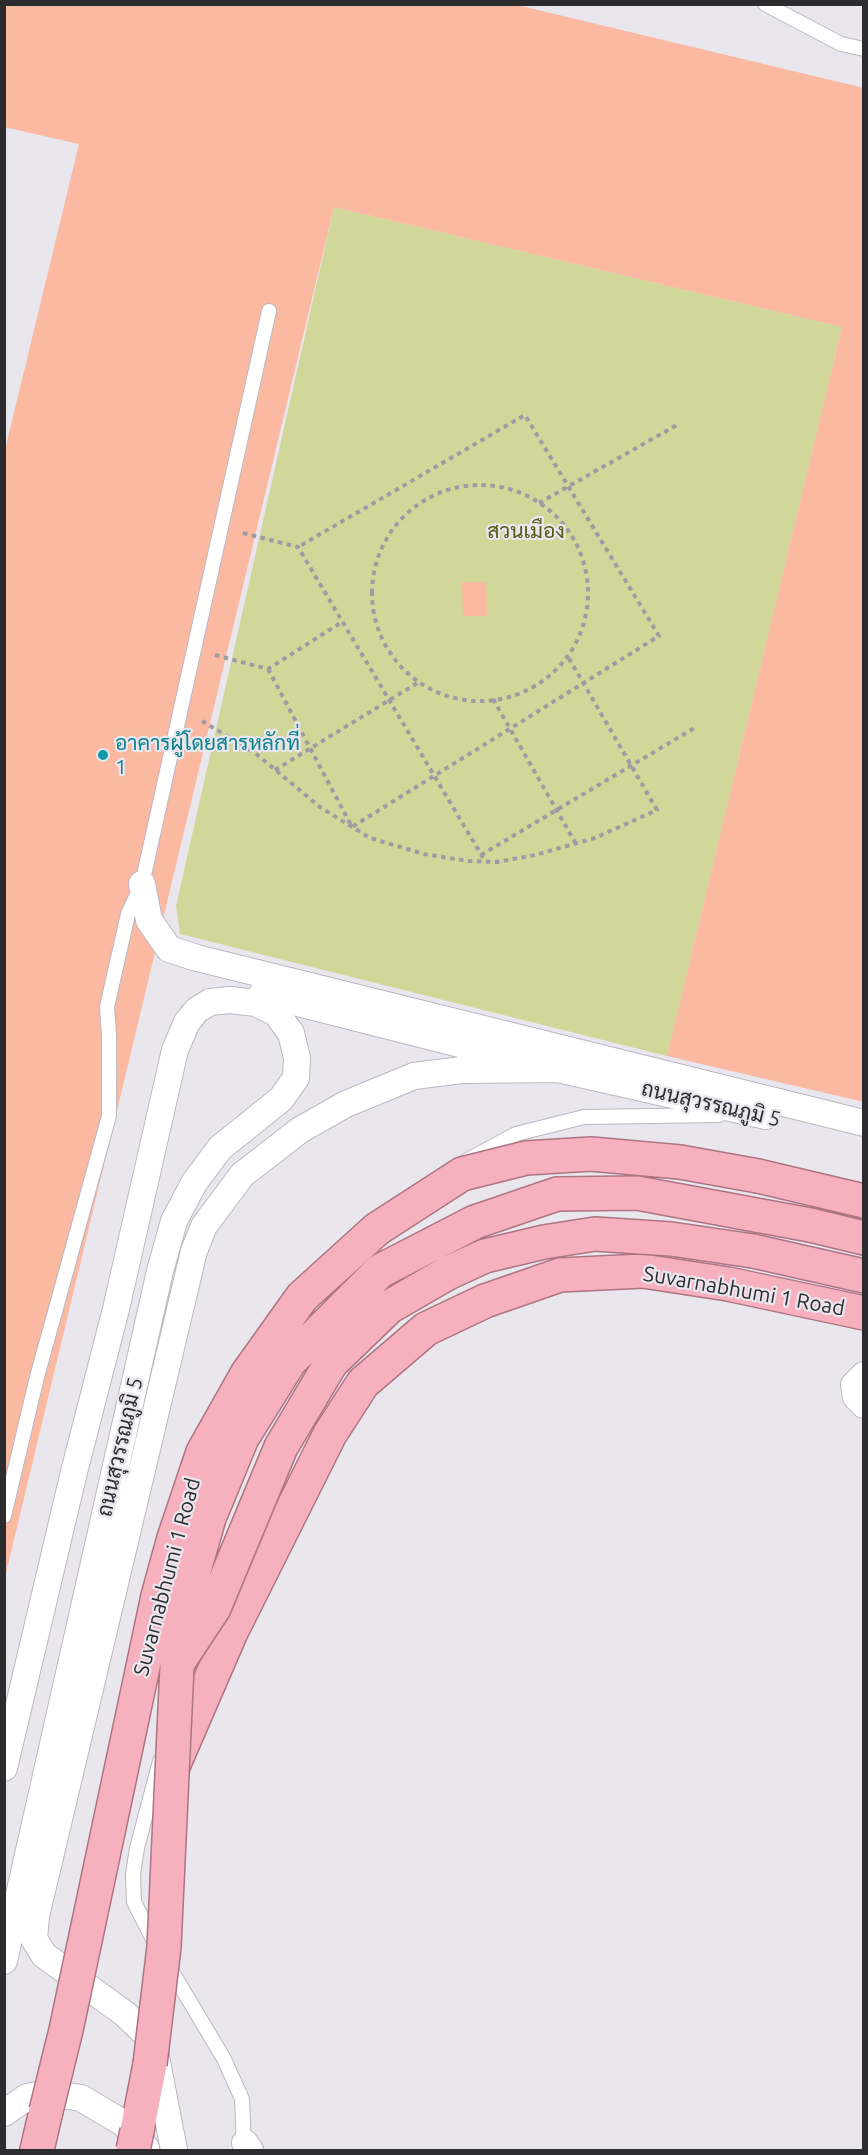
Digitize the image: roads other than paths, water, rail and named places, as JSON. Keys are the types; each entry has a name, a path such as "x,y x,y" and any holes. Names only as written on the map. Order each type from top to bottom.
{"highway":[{"name":"Suvarnabhumi 1 Road","path":"37,2151 66,2030 158,1596 174,1538 203,1452 247,1374 302,1298 377,1229 462,1174 526,1158 591,1154 680,1162 758,1176 864,1201"},
{"name":"Suvarnabhumi 1 Road","path":"133,2151 150,2064 164,1947 179,1623 209,1518 242,1438 290,1362 380,1271 475,1222 557,1194 637,1193 810,1225 864,1238"},
{"name":"Suvarnabhumi 1 Road","path":"126,1741 214,1608 281,1447 331,1363 389,1307 448,1273 486,1256 544,1242 595,1234 671,1239 753,1251 864,1276"},
{"name":"Suvarnabhumi 1 Road","path":"173,1766 231,1632 330,1434 363,1383 426,1329 485,1301 560,1275 632,1271 728,1284 864,1312"}],"street":[{"name":"ถนนสุวรรณภูมิ 5","path":"142,884 149,920 169,949 217,965 692,1079 864,1123"},
{"path":"217,965 254,998 558,1069"},
{"name":"ถนนสุวรรณภูมิ 5","path":"4,1768 74,1472 116,1309 175,1050 187,1022 197,1010 210,1002 254,998 286,981"},
{"name":"ถนนสุวรรณภูมิ 5","path":"4,1961 160,1271 174,1221 194,1183 220,1148 281,1099 296,1078 297,1058 291,1033 276,1013 254,998"},
{"name":"ถนนสุวรรณภูมิ 5","path":"558,1069 762,1115 864,1142"},
{"path":"174,2151 156,2057 146,2034 125,2013 44,1955 34,1939 39,1904 194,1251 204,1226 242,1175 300,1130 346,1104 414,1076 462,1070 558,1069"},
{"path":"864,1375 854,1385 856,1396 864,1405"},
{"path":"4,2113 27,2097 48,2093 81,2098 123,2123 149,2151"}],"lane":[{"path":"765,4 842,44 864,49"},
{"path":"4,1516 38,1377 109,1116 107,1006 128,914 142,884 269,311"},
{"path":"214,1552 262,1378 281,1342 414,1195 445,1173 516,1134 584,1117 762,1115"},
{"path":"202,1598 137,1848 133,1874 134,1902 148,1932 224,2059 242,2099 247,2148"}],"place":[{"name":"อาคารผู้โดยสารหลักที่ 1","path":"103,755"}],"park label":[{"name":"สวนเมือง","path":"526,531"}]}
